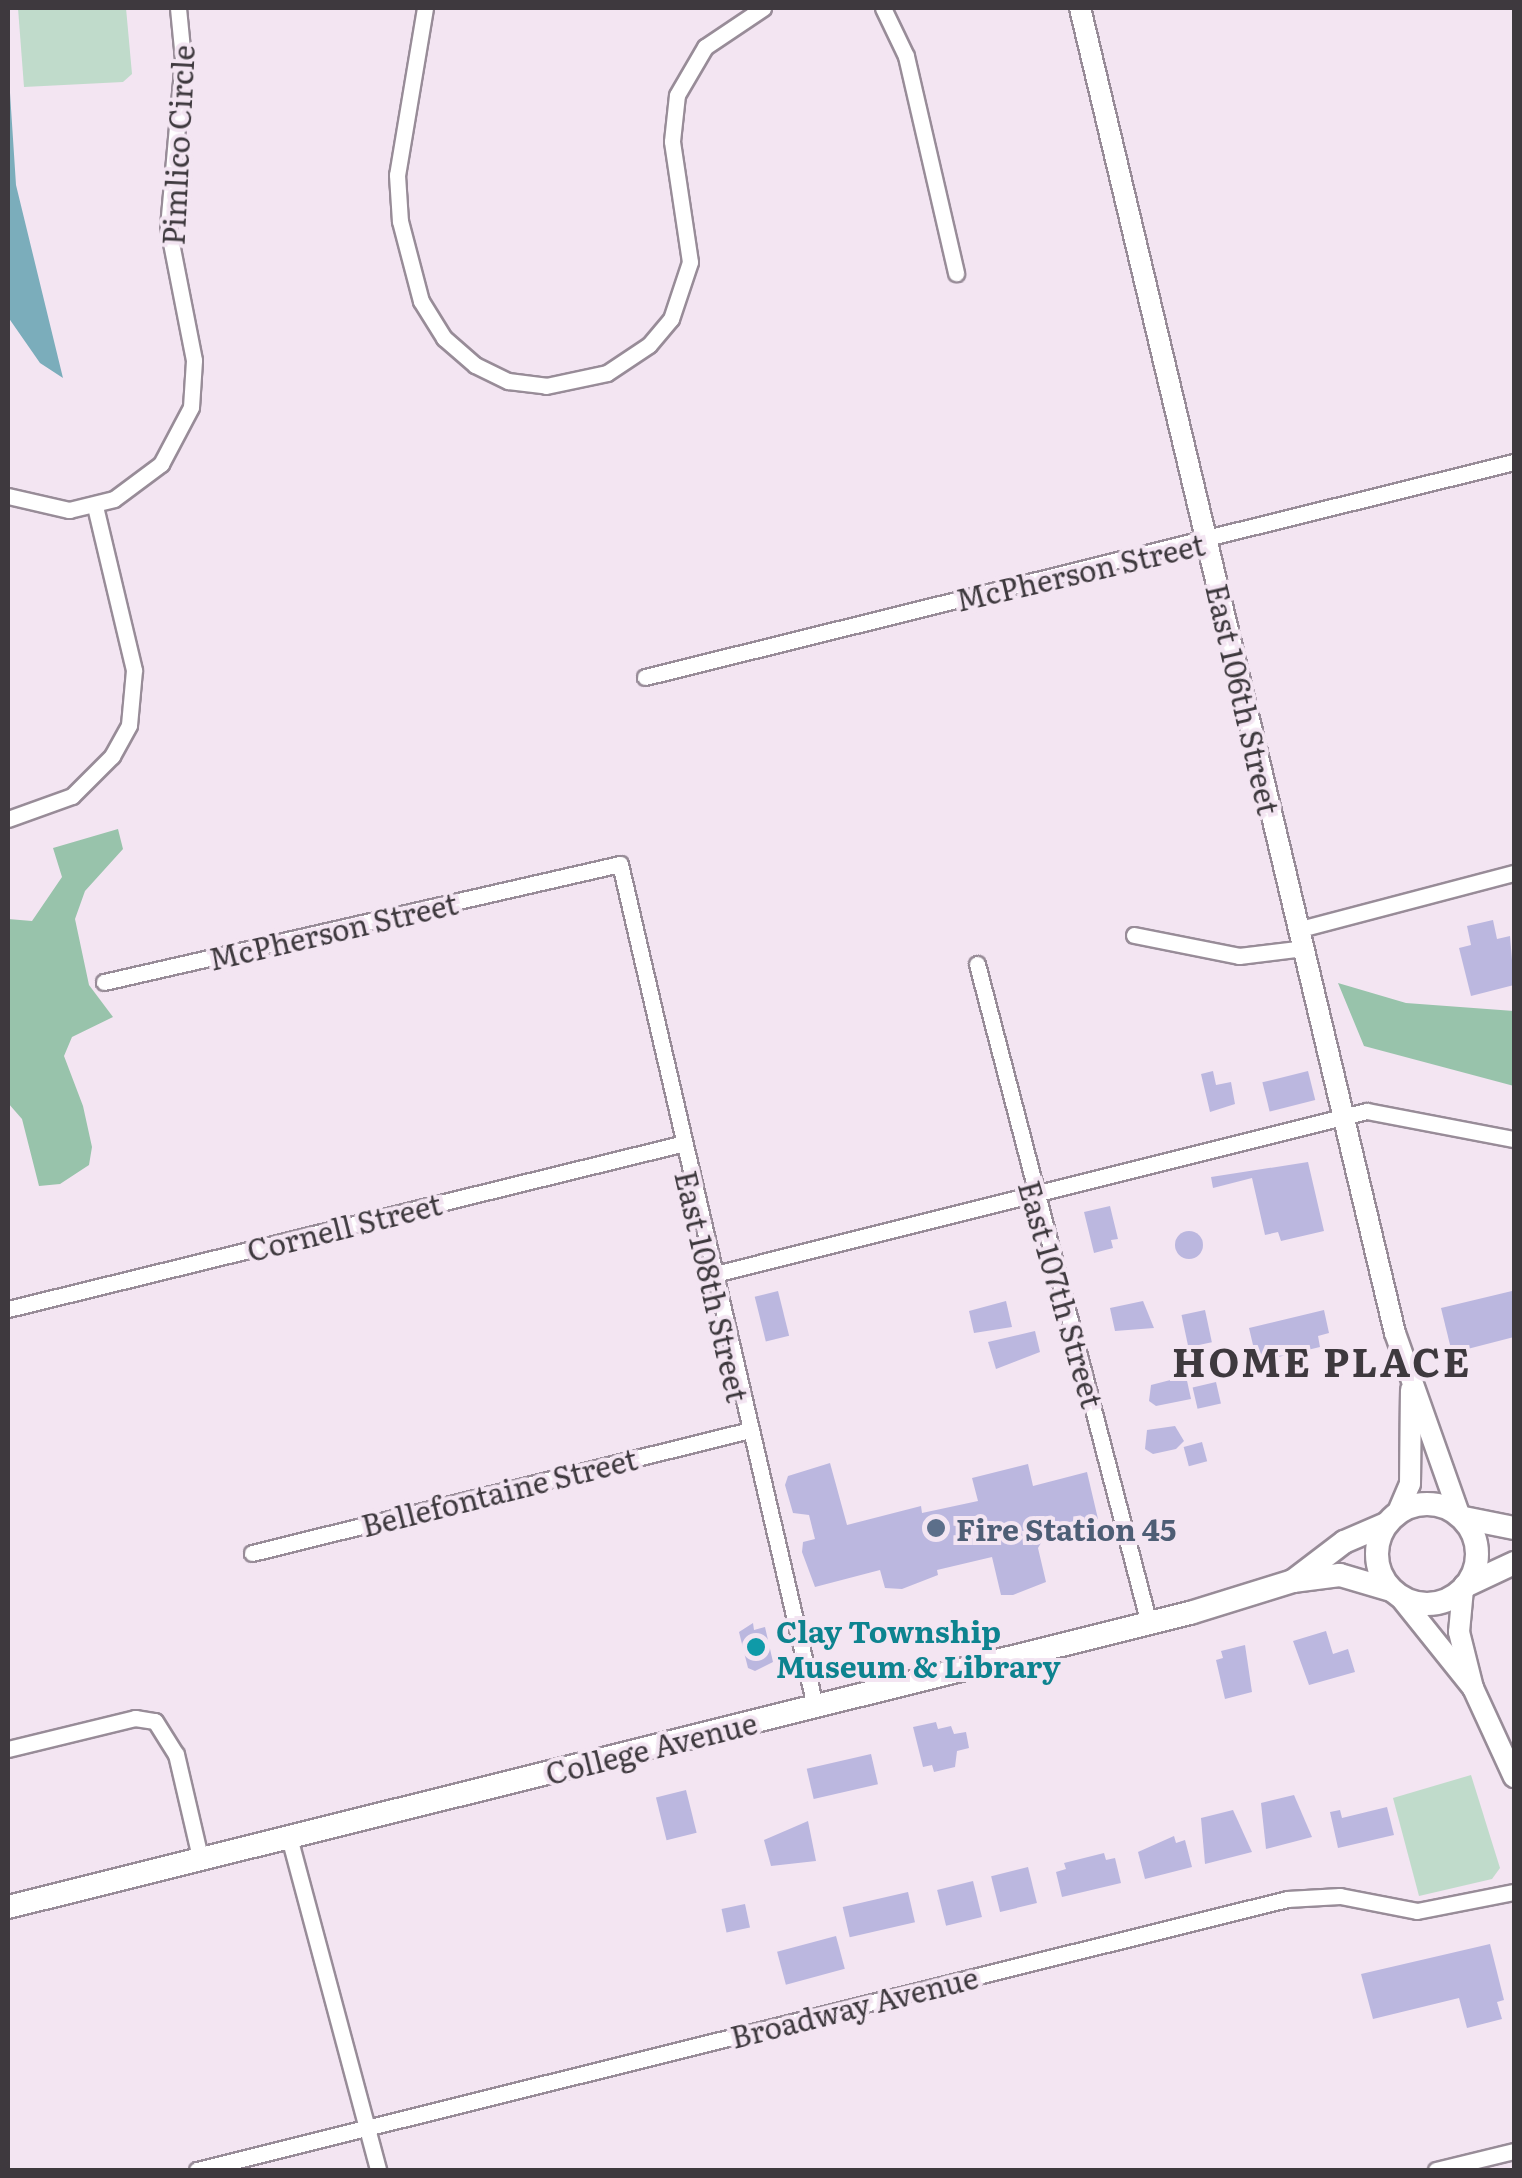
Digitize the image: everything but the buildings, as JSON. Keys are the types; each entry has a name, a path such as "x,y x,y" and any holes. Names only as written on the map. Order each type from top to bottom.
{"main road":[{"path":"1514,1528 1425,1503 1392,1518 1376,1559 1397,1594 1432,1604 1514,1563"},
{"path":"1462,1516 1477,1552 1464,1588"},
{"name":"College Avenue","path":"1293,1581 1344,1542 1392,1518"},
{"name":"College Avenue","path":"8,1906 1148,1624 1293,1581 1340,1576 1397,1594"}],"street":[{"name":"Pimlico Circle","path":"8,496 53,509 95,506 136,487 161,464 191,407 194,360 168,226 184,59 178,8"},
{"path":"425,8 398,175 400,221 421,300 444,338 474,365 508,381 546,386 608,373 649,345 671,319 690,262 672,141 676,95 705,47 764,8"},
{"path":"883,8 906,56 956,273"},
{"name":"East 106th Street","path":"1080,8 1411,1390 1410,1484 1392,1518"},
{"name":"McPherson Street","path":"646,677 1514,462"},
{"path":"8,819 72,796 112,756 129,725 134,670 95,506"},
{"name":"McPherson Street","path":"104,982 620,864"},
{"name":"East 108th Street","path":"620,864 746,1431 814,1706"},
{"path":"1134,935 1239,956 1514,873"},
{"name":"East 107th Street","path":"977,964 1026,1168 1040,1190 1148,1624"},
{"path":"711,1275 1040,1190 1381,1110 1514,1139"},
{"name":"Cornell Street","path":"8,1309 682,1144"},
{"name":"East 106th Street","path":"1411,1390 1428,1420 1462,1516"},
{"name":"Bellefontaine Street","path":"252,1553 746,1431"},
{"path":"1464,1588 1459,1630 1473,1688 1514,1777"},
{"path":"1397,1594 1473,1688"},
{"path":"8,1749 135,1718 156,1720 176,1754 200,1857"},
{"path":"289,1838 378,2170"},
{"name":"Broadway Avenue","path":"197,2170 1286,1899 1340,1896 1417,1911 1514,1892"},
{"path":"1436,2170 1514,2150"}],"green space":[{"path":"18,8 126,8 132,74 123,82 24,87"},
{"path":"118,829 123,849 85,891 75,919 89,985 113,1017 72,1037 64,1056 83,1106 92,1147 89,1165 60,1184 39,1186 22,1119 8,1103 8,919 32,921 62,877 53,848"},
{"path":"1338,983 1406,1003 1514,1011 1514,1086 1364,1046"},
{"path":"1471,1775 1500,1868 1492,1879 1419,1896 1393,1798"}],"water":[{"path":"8,62 16,185 63,378 40,363 8,317"}],"place":[{"name":"Fire Station 45","path":"936,1528"},
{"name":"Clay Township Museum & Library","path":"756,1647"}],"district":[{"name":"HOME PLACE","path":"1322,1360"}]}
